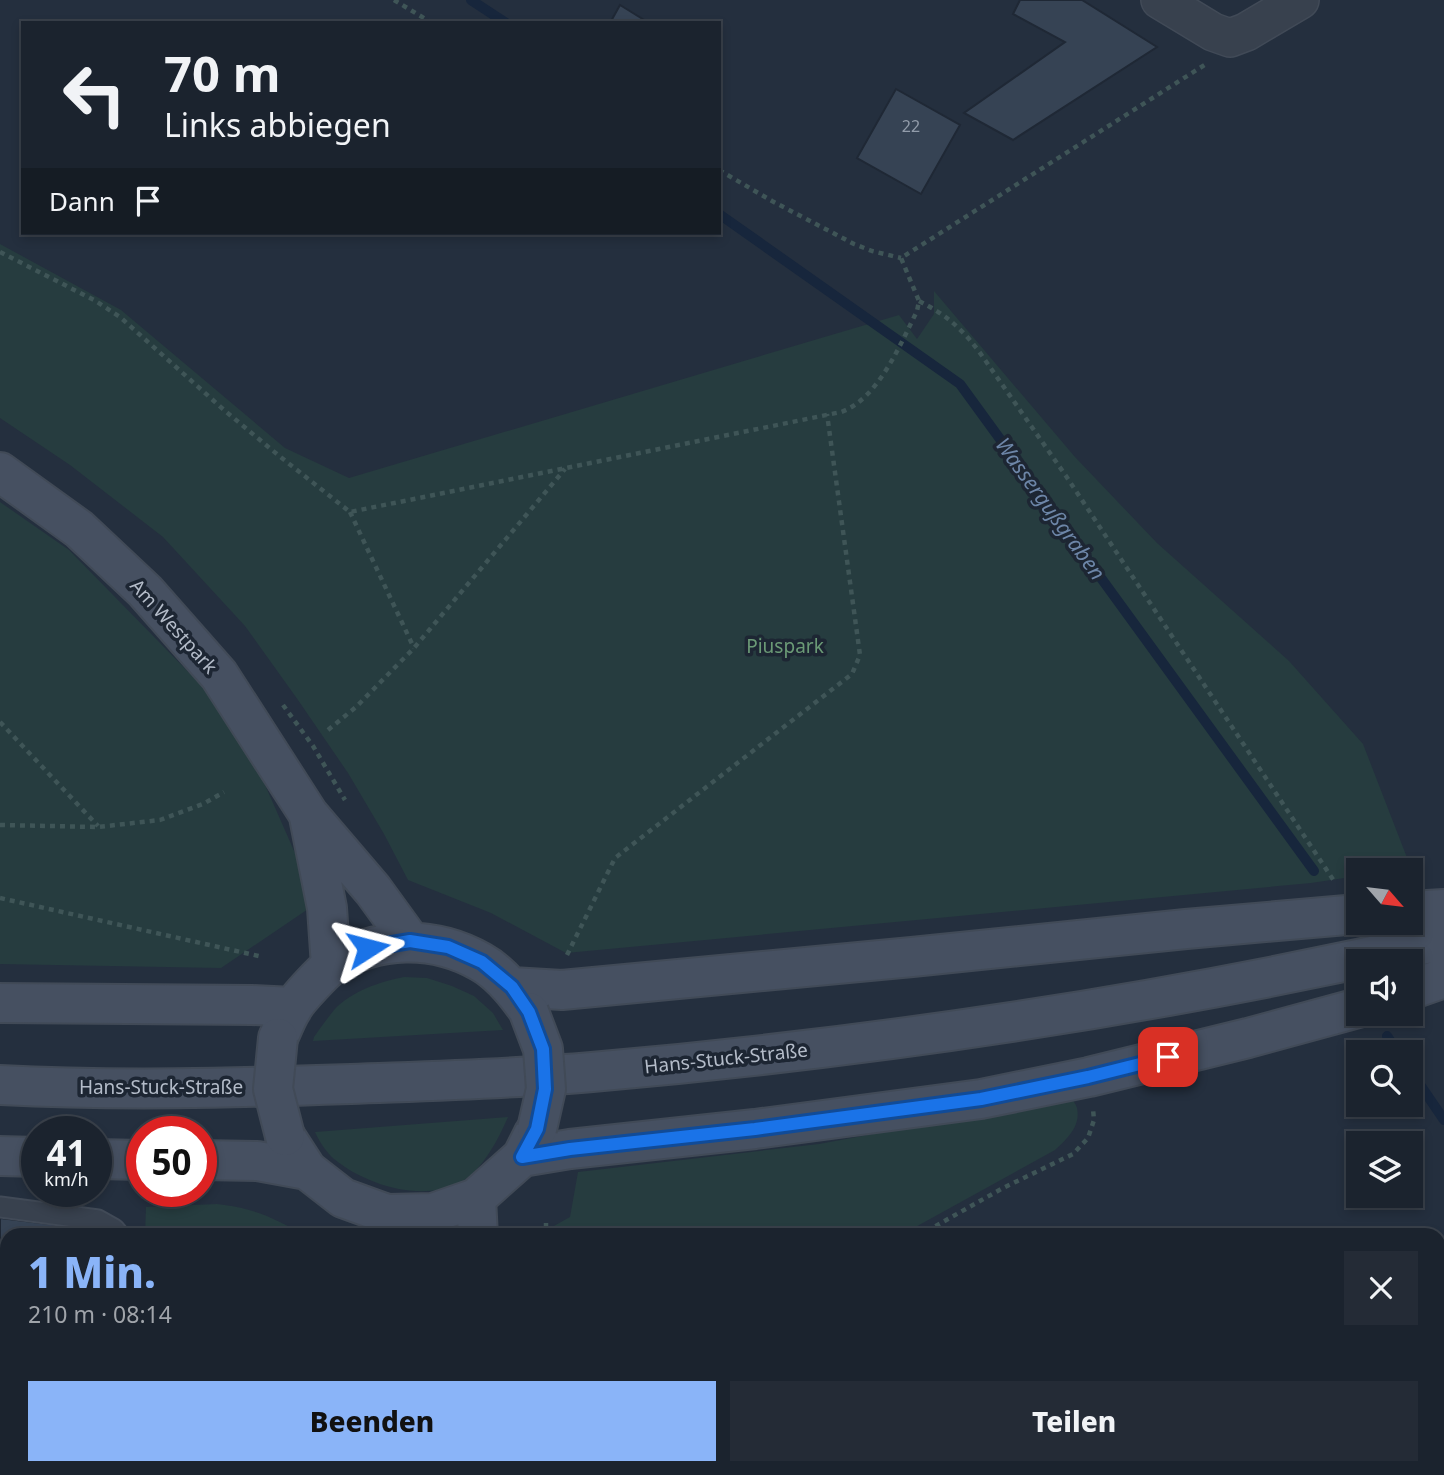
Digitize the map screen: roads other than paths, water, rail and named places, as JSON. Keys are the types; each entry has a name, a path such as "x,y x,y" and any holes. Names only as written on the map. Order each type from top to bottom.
{"main road":[{"name":"Am Westpark","path":"0,472 79,529 145,591 219,675 309,815 373,890 410,941"},
{"name":"Am Westpark","path":"309,815 327,908 331,966"},
{"path":"520,999 562,990 1186,929 1346,905"},
{"path":"1423,910 1444,909"},
{"name":"Hans-Stuck-Straße","path":"0,1085 219,1088 418,1082 589,1072 731,1058 917,1036 1138,1002 1346,962 1444,940"},
{"path":"410,941 448,947 482,962 520,999 543,1049 545,1089 529,1143 476,1198 396,1225 343,1198 307,1170 285,1136 273,1089 285,1022 331,966 368,948 410,941"},
{"path":"1423,985 1444,978"},
{"path":"0,1003 252,1005 285,1022"},
{"path":"529,1143 570,1149 755,1129 981,1099 1088,1077 1346,1011"},
{"path":"0,1156 21,1157"},
{"path":"217,1172 257,1161 307,1170"},
{"path":"476,1198 478,1228"}],"street":[{"path":"1160,0 1213,32 1230,38 1246,32 1300,0"}],"lane":[{"path":"0,1207 98,1220 112,1228"}],"waterway":[{"name":"Wassergußgraben","path":"471,0 503,21"},
{"name":"Wassergußgraben","path":"721,215 960,384 1314,871"},
{"name":"Wassergußgraben","path":"1387,1036 1390,1040"},
{"name":"Wassergußgraben","path":"1423,1089 1444,1120"}],"park label":[{"name":"Piuspark","path":"785,646"}]}
